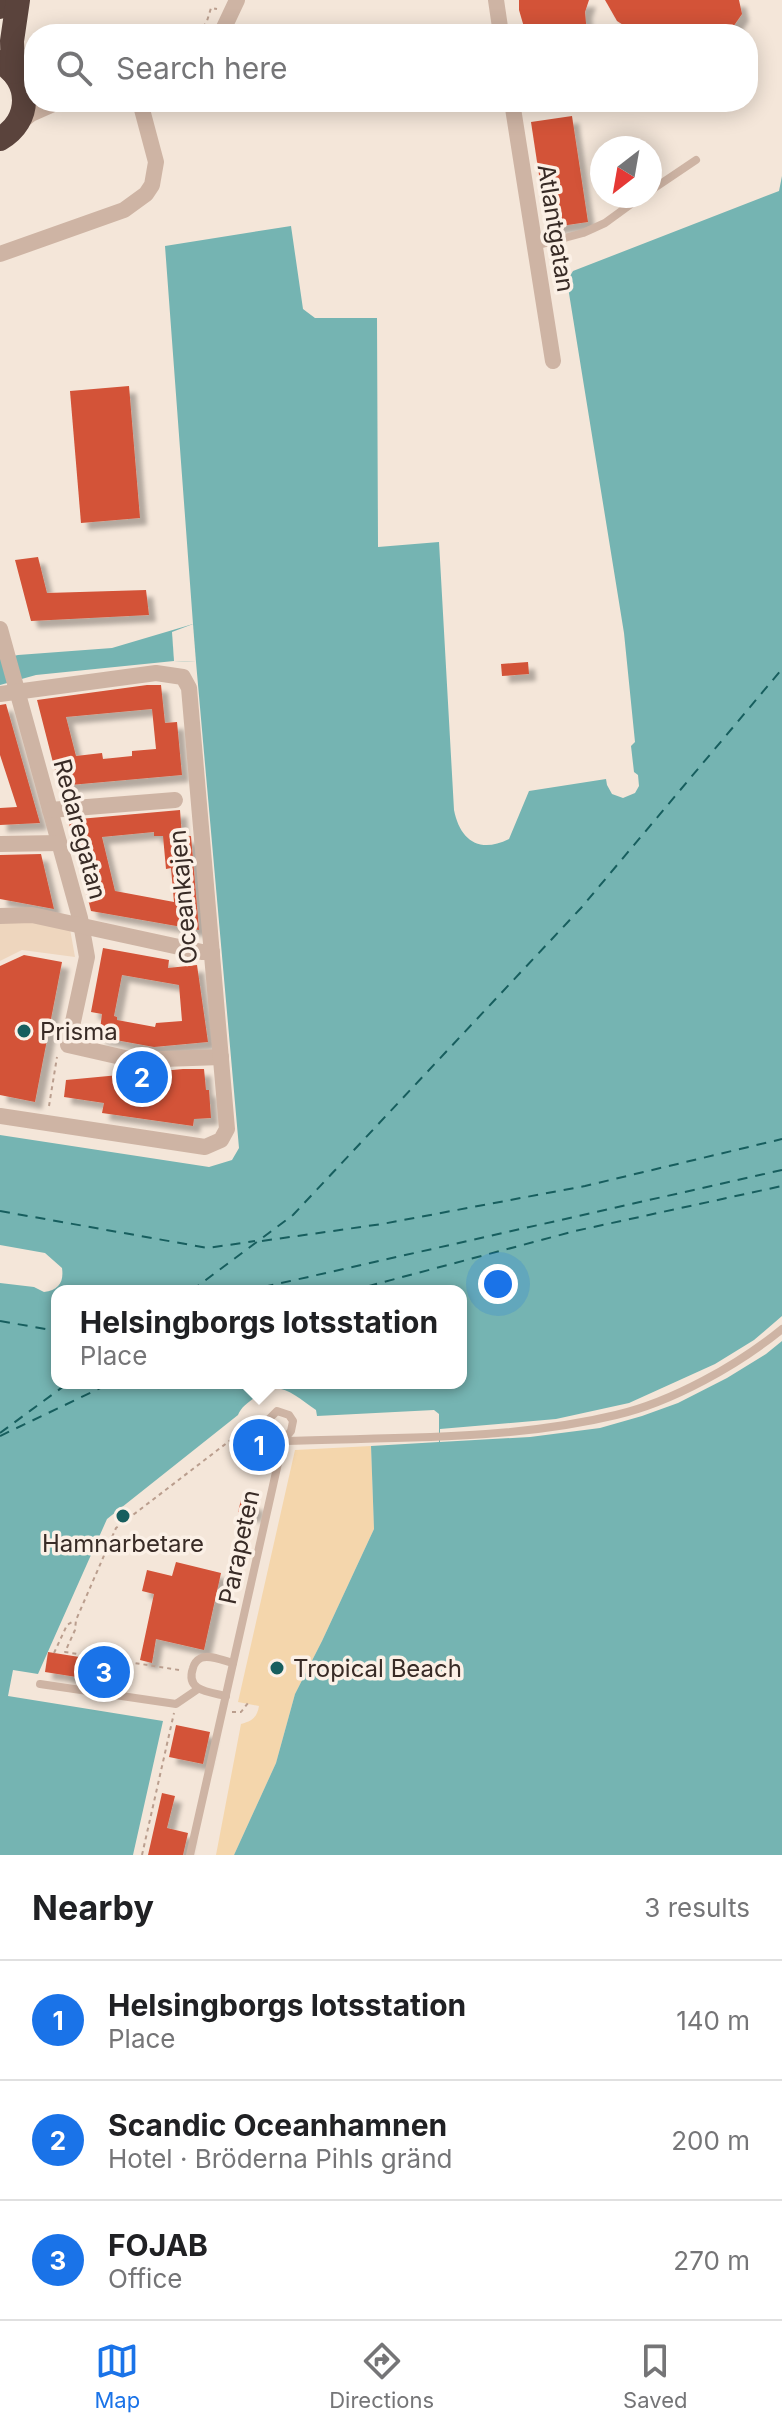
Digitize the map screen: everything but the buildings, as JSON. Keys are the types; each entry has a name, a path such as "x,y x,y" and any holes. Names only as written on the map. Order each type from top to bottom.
{"highway":[{"path":"0,7 1,0"},
{"path":"18,0 12,41 16,74 24,95"},
{"path":"6,136 23,112 24,105"}],"street":[{"path":"226,24 237,0"},
{"path":"496,0 500,24"},
{"path":"6,136 36,112"},
{"path":"0,254 124,210 146,194 152,185 156,162 143,112"},
{"name":"Atlantgatan","path":"514,112 553,361"},
{"name":"Redaregatan","path":"0,629 82,927 87,957 68,1045"},
{"name":"Oceankajen","path":"16,686 156,673 183,677 189,688 214,1058 227,1129 221,1140 205,1147 47,1123"},
{"path":"0,694 16,686"},
{"path":"50,810 175,800"},
{"path":"0,844 59,843"},
{"path":"0,916 32,915 207,952"},
{"path":"68,1045 134,1060 214,1058"},
{"path":"0,1116 47,1123"}],"lane":[{"path":"662,183 696,160"},
{"path":"535,246 583,233 605,223 626,208"},
{"path":"270,1418 269,1424 283,1441 541,1429 618,1415 682,1392 755,1351 782,1329"},
{"name":"Parapeten","path":"190,1855 283,1441 291,1431 293,1421 281,1411 270,1418"},
{"path":"226,1696 198,1689 192,1684 193,1665 205,1656 233,1663"},
{"path":"40,1684 176,1704 198,1689"}],"path":[{"path":"205,24 211,8"},
{"path":"47,1123 57,1058 68,1045"},
{"path":"192,1672 65,1652 116,1528 256,1419 270,1418"},
{"path":"54,1653 67,1625 76,1620"},
{"path":"223,1710 241,1712 248,1703"},
{"path":"142,1855 176,1704"}],"sand":[{"name":"Tropical Beach","path":"371,1446 374,1529 295,1694 276,1763 234,1855 216,1855 241,1724 254,1718 259,1706 238,1702 295,1450"}],"shaded area":[{"path":"0,912 70,929 75,957 22,950 0,961"}],"water":[{"path":"782,176 782,1855 234,1855 276,1763 295,1694 374,1529 371,1446 439,1442 439,1414 434,1410 317,1416 316,1410 294,1394 279,1389 467,1389 467,1285 58,1285 62,1268 45,1253 0,1245 0,1135 209,1167 232,1160 239,1148 196,662 174,661 36,675 0,685 0,659 112,648 193,624 165,246 291,226 303,309 315,318 377,318 378,547 439,542 454,810 461,829 472,841 480,844 489,845 509,839 529,791 606,779 612,794 623,798 635,793 639,786 631,746 635,742 624,633 567,281 573,271 779,191"},
{"path":"0,1283 49,1291 51,1389 271,1389 255,1397 238,1415 107,1519 38,1674 13,1670 8,1696 163,1721 133,1855 0,1855"}],"pier":[{"path":"193,624 196,662 174,661 172,632"},
{"path":"782,1316 782,1341 727,1378 678,1403 600,1428 530,1437 440,1442 440,1429 556,1419 629,1403 715,1364 754,1340"}],"ferry route":[{"path":"199,1285 293,1215 581,908 782,669"},
{"path":"262,1241 382,1224 585,1186 782,1139"},
{"path":"273,1285 782,1170"},
{"path":"372,1285 575,1231 782,1186"},
{"path":"0,1211 208,1248 255,1241"},
{"path":"0,1321 51,1330"},
{"path":"0,1433 60,1389"},
{"path":"0,1436 98,1389"}],"place":[{"name":"Prisma","path":"24,1031"},
{"name":"Scandic Oceanhamnen","path":"142,1077"},
{"name":"Helsingborgs lotsstation","path":"259,1445"},
{"name":"Hamnarbetare","path":"123,1516"},
{"name":"Tropical Beach","path":"277,1668"},
{"name":"FOJAB","path":"104,1672"}]}
